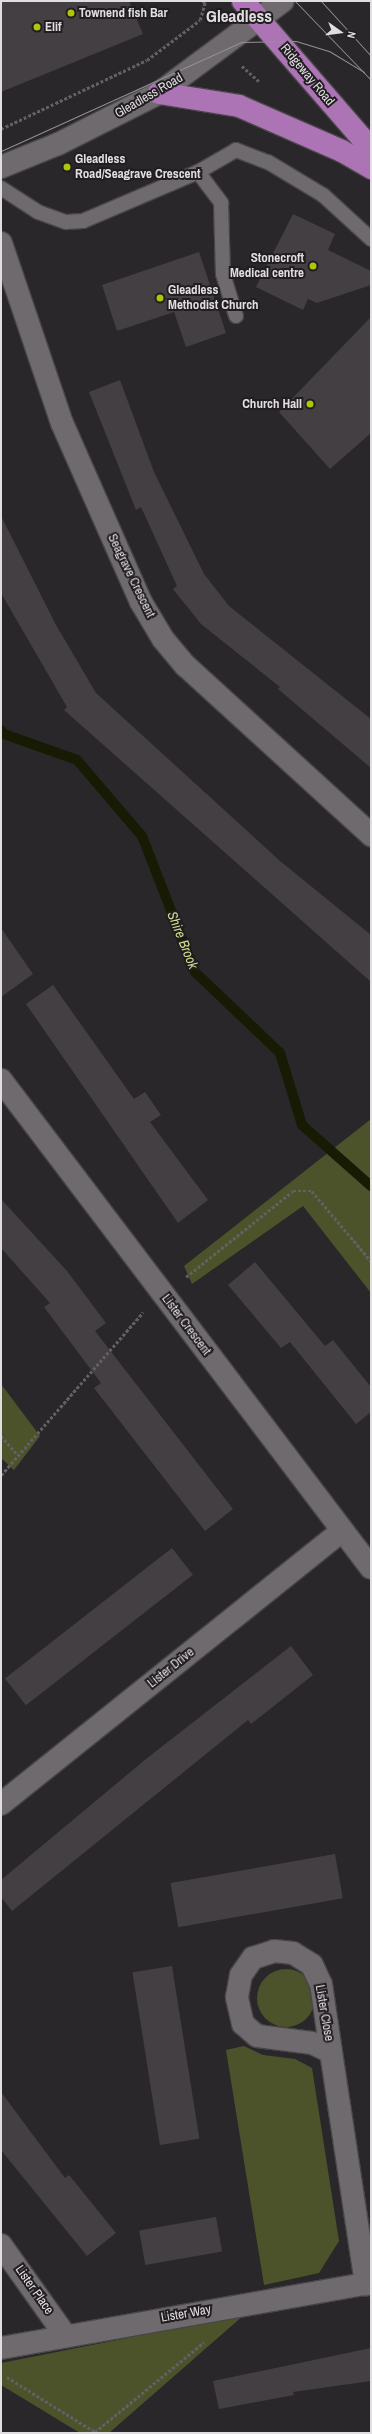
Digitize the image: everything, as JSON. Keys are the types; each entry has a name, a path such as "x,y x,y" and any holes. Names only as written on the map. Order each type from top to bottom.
{"highway":[{"name":"Ridgeway Road","path":"243,1 262,10 371,149"},
{"path":"160,92 239,106 342,151 371,168"}],"street":[{"name":"Gleadless Road","path":"1,167 58,144 160,92 262,10 283,1"},
{"name":"Seagrave Crescent","path":"1,243 62,423 138,595 163,639 186,666 371,835"},
{"name":"Lister Crescent","path":"1,1080 371,1568"},
{"name":"Lister Drive","path":"1,1804 342,1531"},
{"name":"Lister Close","path":"331,2052 312,2043 257,2036 243,2024 237,1997 241,1976 253,1958 274,1951 292,1953 312,1965 320,1984 331,2052 368,2283"},
{"name":"Lister Place","path":"1,2245 65,2335"},
{"name":"Lister Way","path":"1,2348 65,2335 368,2283"}],"lane":[{"path":"1,188 38,212 66,222 83,221 198,172 236,150 251,153 334,203 371,238"},
{"path":"198,172 221,203 224,274 236,316"}],"path":[{"path":"1,128 147,60 200,20 205,3 202,1"},
{"path":"1,1475 161,1292 202,1267 294,1191 312,1191 371,1261"},
{"path":"1,1436 18,1456"},
{"path":"1,2373 94,2432 210,2337"}],"green space":[{"path":"371,1119 371,1293 303,1206 192,1284 184,1266"},
{"path":"1,1384 40,1436 14,1470 1,1458"},
{"path":"286,1969 302,1974 310,1982 315,1998 310,2014 302,2022 286,2027 270,2022 262,2014 257,1998 262,1982 270,1974"},
{"path":"244,2046 263,2055 295,2059 312,2068 339,2241 319,2273 264,2285 226,2050"},
{"path":"244,2315 109,2433 80,2433 1,2385 1,2363"}],"building":[{"path":"1,1 129,1 143,34 1,92"},
{"name":"Stonecroft Medical centre","path":"293,214 335,234 328,250 371,271 371,285 317,303 308,299 303,310 256,287"},
{"name":"Gleadless Methodist Church","path":"199,252 226,333 186,347 174,312 117,331 102,285"},
{"name":"Church Hall","path":"371,317 371,433 330,469 279,412"},
{"path":"120,380 154,472 204,574 229,606 371,719 371,768 278,689 280,687 201,624 173,589 177,586 141,507 136,510 89,392"},
{"path":"1,516 56,625 96,693 280,861 371,935 371,982 64,710 67,707 1,593"},
{"path":"1,928 33,974 1,997"},
{"path":"53,985 134,1099 145,1092 161,1115 150,1122 208,1200 178,1223 26,1004"},
{"path":"1,1199 67,1271 106,1323 95,1331 233,1509 205,1531 94,1388 101,1383 44,1307 50,1303 1,1248"},
{"path":"255,1262 325,1346 333,1340 371,1387 371,1412 356,1424 290,1342 281,1348 228,1285"},
{"path":"172,1548 193,1575 26,1705 5,1679"},
{"path":"291,1646 313,1675 251,1724 248,1720 12,1911 1,1897 1,1880 146,1759"},
{"path":"335,1854 343,1898 178,1927 171,1883"},
{"path":"172,1966 199,2139 160,2145 132,1972"},
{"path":"1,2092 65,2178 69,2175 116,2233 87,2256 1,2150"},
{"path":"216,2217 222,2251 145,2265 139,2231"},
{"path":"371,2348 371,2381 293,2392 294,2395 219,2409 213,2381"}],"waterway":[{"name":"Shire Brook","path":"1,730 4,734 77,760 142,836 195,972 280,1053 302,1125 371,1186"}],"tram line":[{"path":"295,1 371,80"},
{"path":"321,1 371,56"},
{"path":"1,151 241,42 296,41 329,51 364,72"}],"place":[{"name":"Townend fish Bar","path":"71,13"},
{"name":"Elif","path":"37,27"},
{"name":"Gleadless Road/Seagrave Crescent","path":"67,167"},
{"name":"Stonecroft Medical centre","path":"313,266"},
{"name":"Gleadless Methodist Church","path":"160,298"},
{"name":"Church Hall","path":"310,404"}],"district":[{"name":"Gleadless","path":"239,16"}]}
